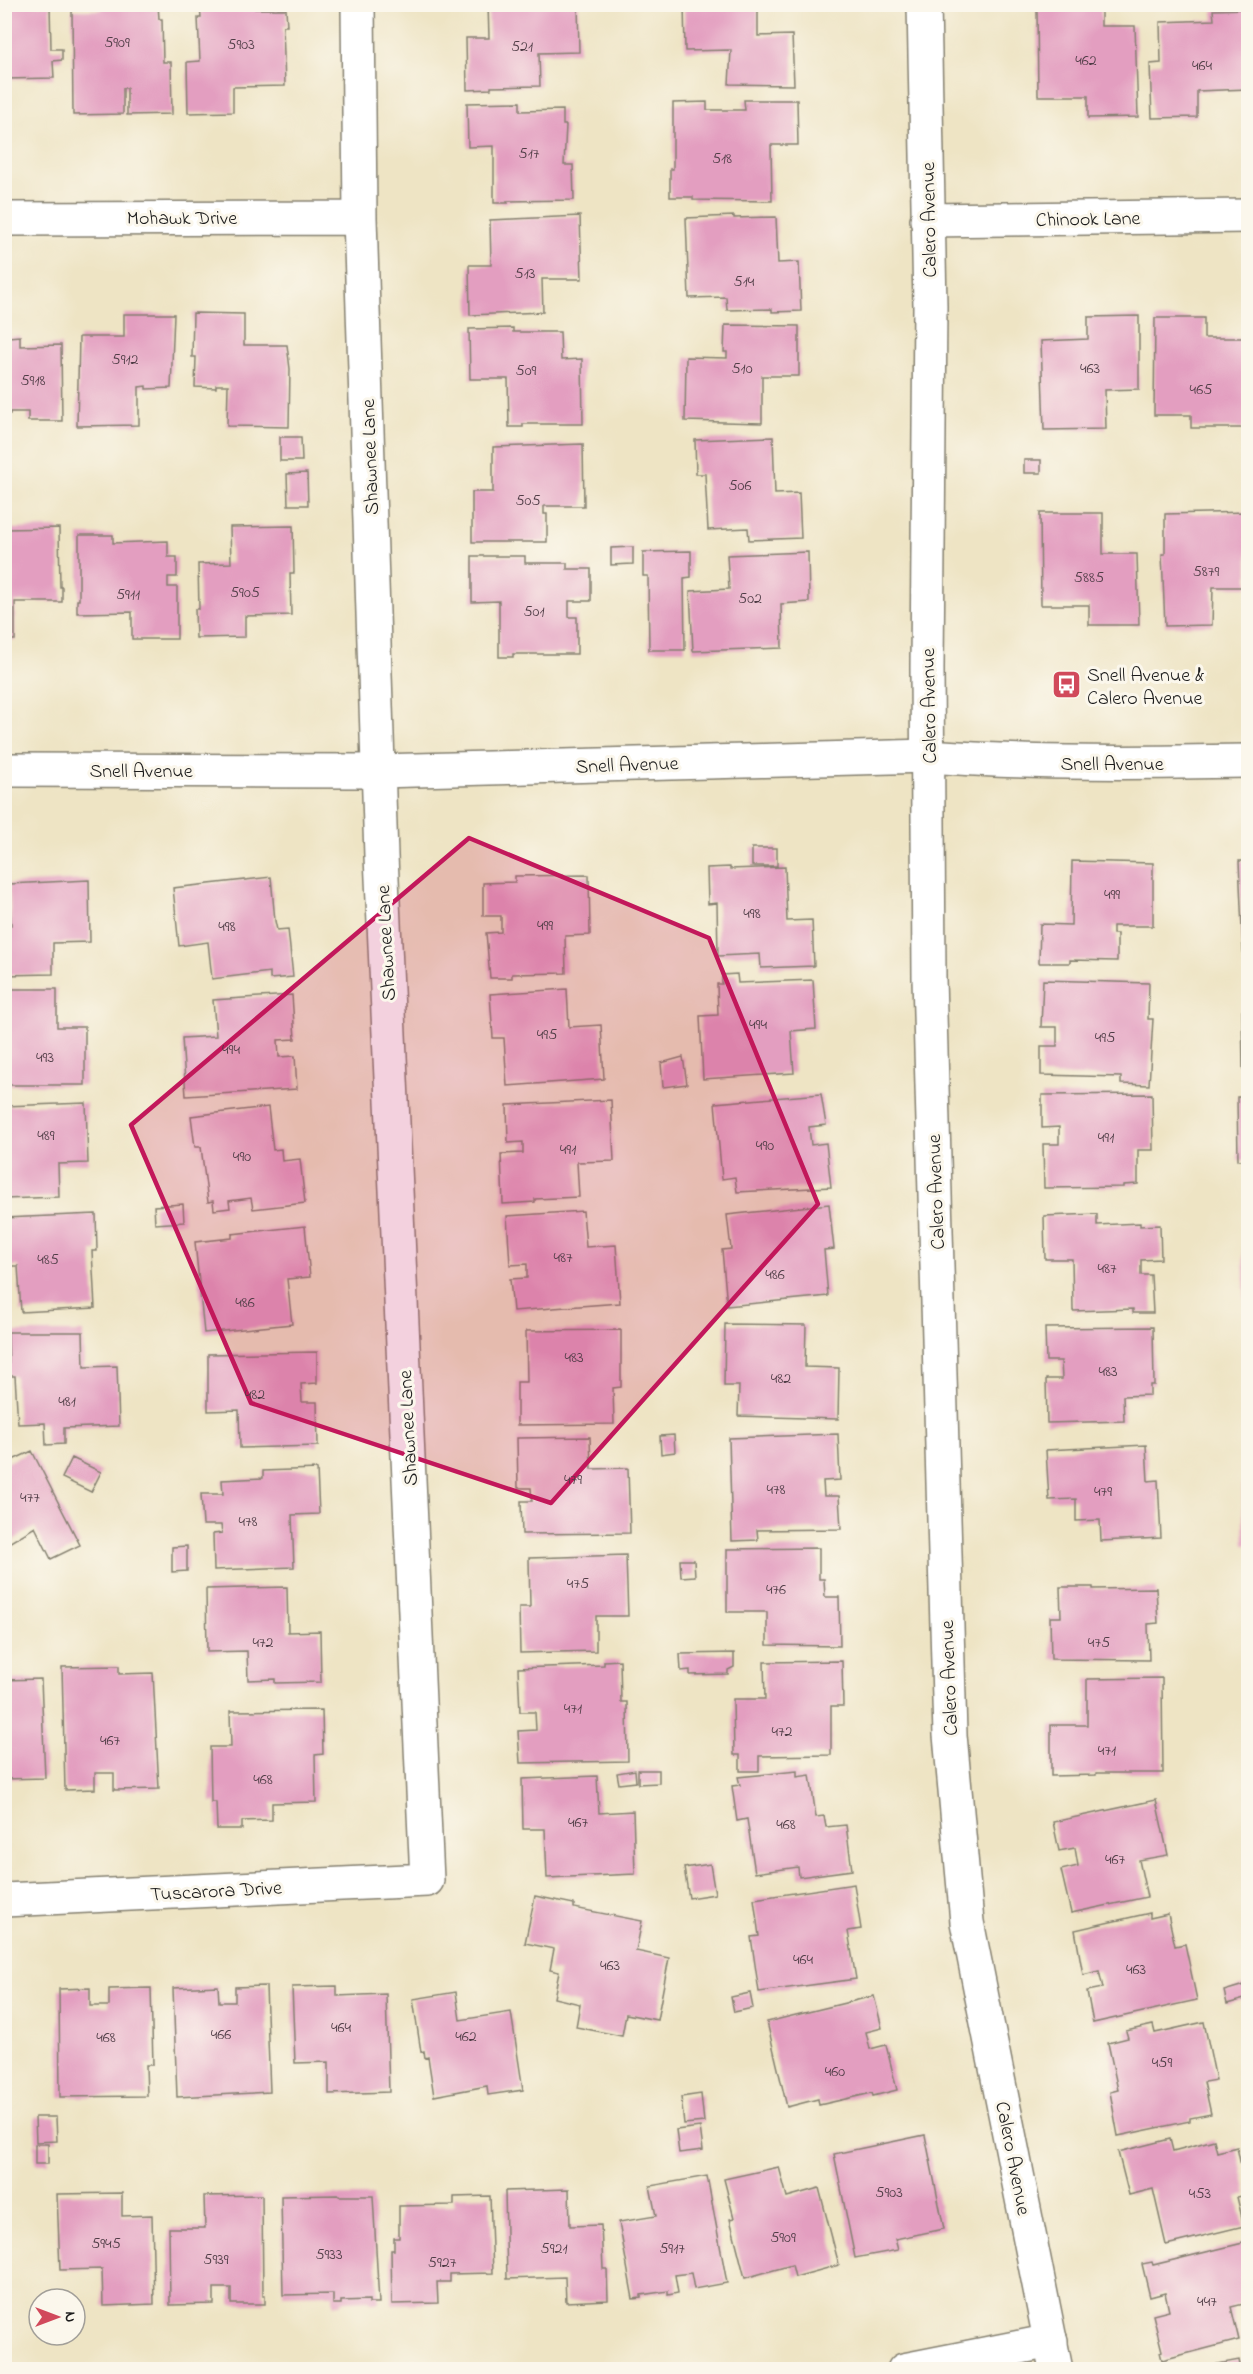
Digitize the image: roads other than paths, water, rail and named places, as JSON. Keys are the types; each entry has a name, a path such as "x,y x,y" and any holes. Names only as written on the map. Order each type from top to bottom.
{"street":[{"name":"Shawnee Lane","path":"358,4 360,218 379,771 427,1880"},
{"name":"Calero Avenue","path":"924,4 930,306 927,657 929,978 950,1735 967,1922 1054,2355"},
{"name":"Chinook Lane","path":"927,220 1248,216"},
{"name":"Mohawk Drive","path":"4,219 360,218"},
{"name":"Snell Avenue","path":"4,770 379,771 928,756 1055,763 1248,761"},
{"name":"Tuscarora Drive","path":"4,1900 427,1880"},
{"path":"904,2370 1054,2355"}],"place":[{"name":"Snell Avenue & Calero Avenue","path":"1066,685"}]}
